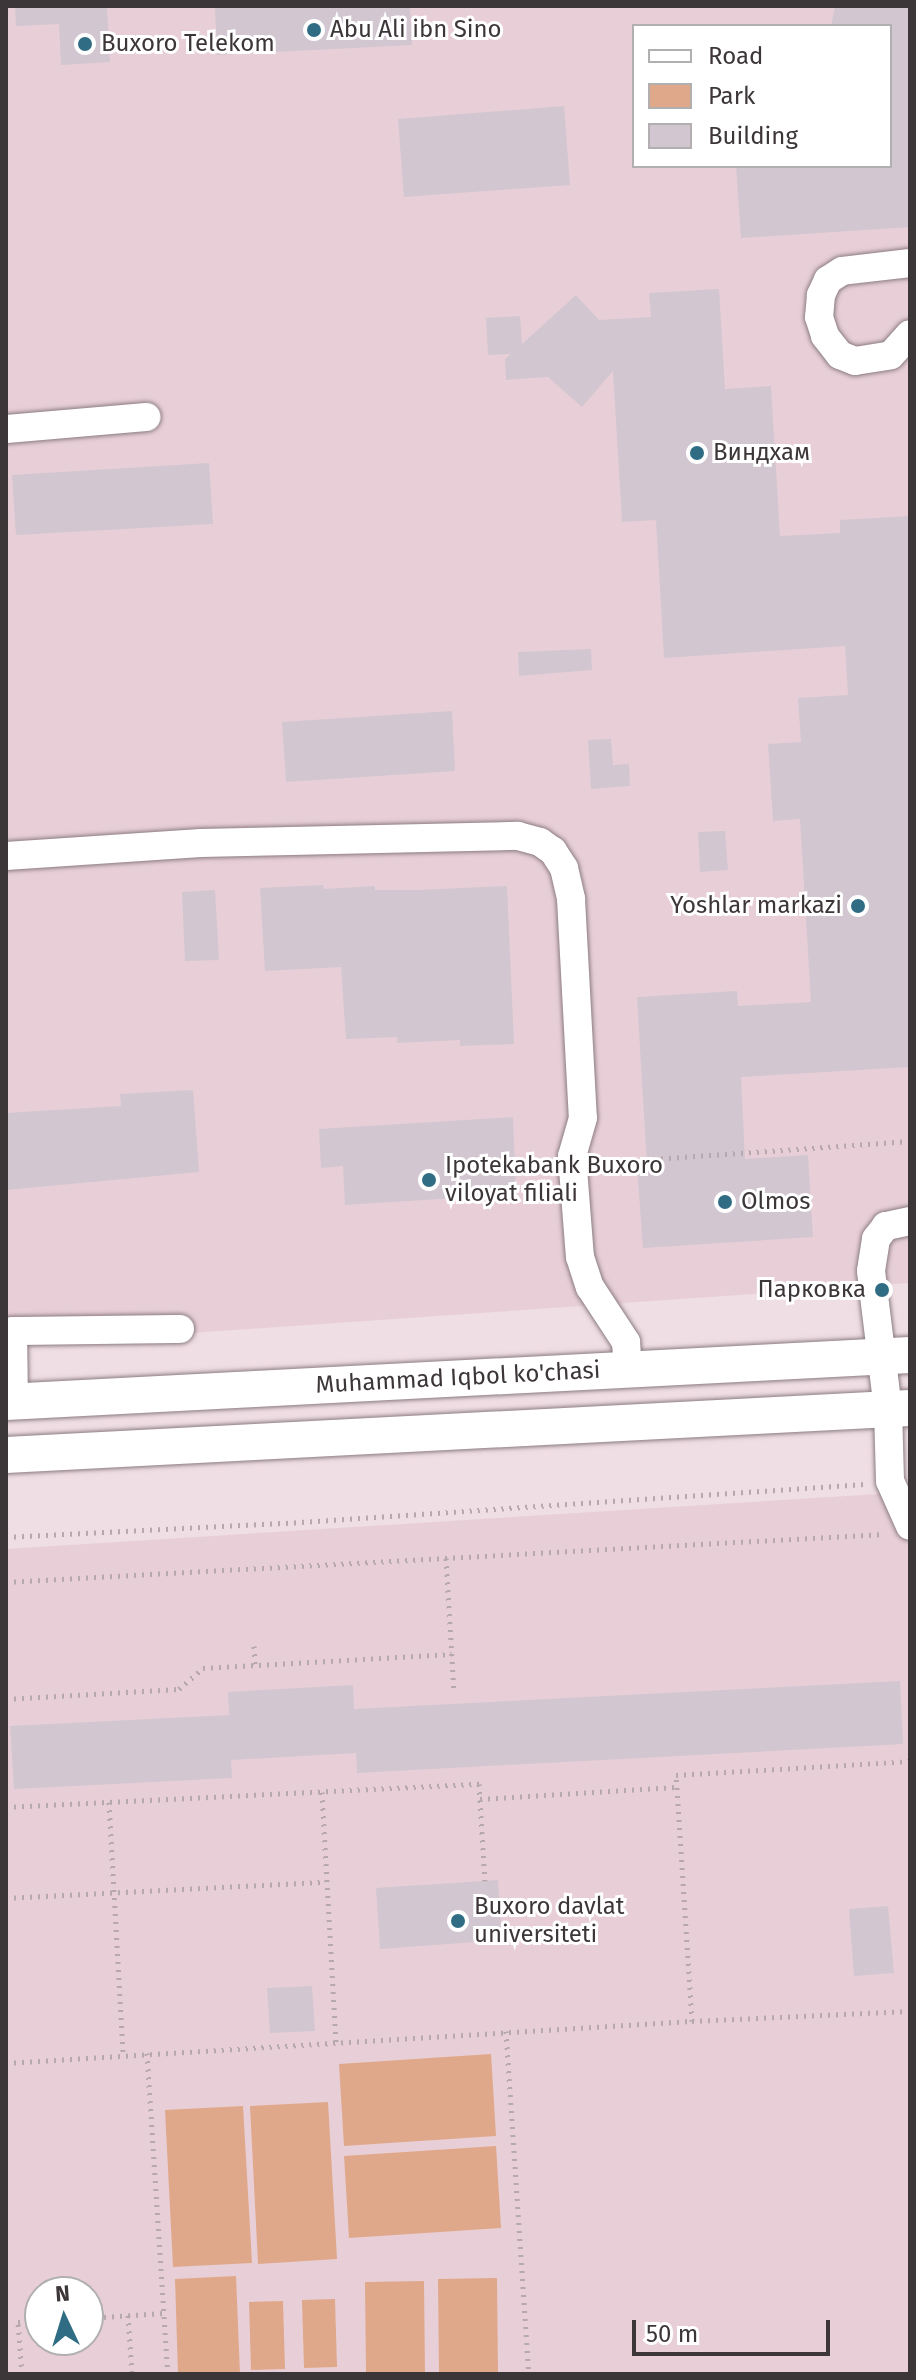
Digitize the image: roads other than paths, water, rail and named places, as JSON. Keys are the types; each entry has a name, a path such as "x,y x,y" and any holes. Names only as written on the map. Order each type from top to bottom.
{"main road":[{"name":"Muhammad Iqbol ko'chasi","path":"10,1402 896,1356"},
{"path":"6,1455 899,1409"}],"lane":[{"path":"910,263 842,271 825,288 819,317 825,336 840,355 855,361 891,355 910,334"},
{"path":"6,429 146,417"},
{"path":"6,856 201,843 518,836 540,842 553,851 564,868 571,899 583,1118 573,1146 572,1164 582,1268 603,1310 626,1342 628,1369"},
{"path":"902,1530 890,1481 899,1409 896,1356 871,1271 876,1239 886,1226 910,1221"},
{"path":"10,1402 13,1331 180,1329"}],"place":[{"name":"Abu Ali ibn Sino","path":"314,30"},
{"name":"Buxoro Telekom","path":"85,44"},
{"name":"Виндхам","path":"697,453"},
{"name":"Yoshlar markazi","path":"858,906"},
{"name":"Ipotekabank Buxoro viloyat filiali","path":"429,1180"},
{"name":"Olmos","path":"725,1202"},
{"name":"Парковка","path":"882,1290"},
{"name":"Buxoro davlat universiteti","path":"458,1921"}]}
